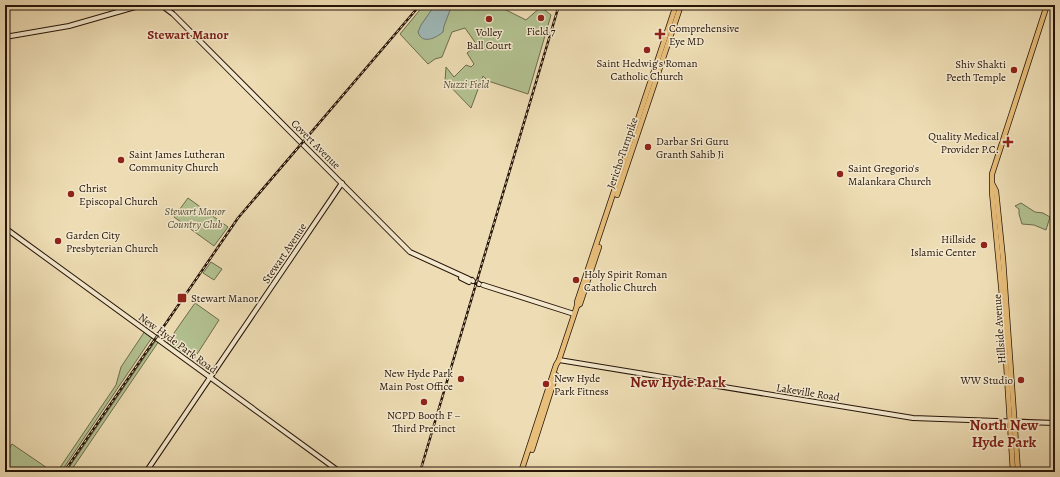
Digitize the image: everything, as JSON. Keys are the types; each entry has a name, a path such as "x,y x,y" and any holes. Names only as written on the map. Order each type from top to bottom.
{"main road":[{"path":"5,37 69,26 142,5"},
{"name":"Covert Avenue","path":"161,5 169,8 411,252 449,272 475,282 574,314"},
{"name":"Jericho Turnpike","path":"524,472 554,382 574,314 577,306 580,304 676,5"},
{"name":"Jericho Turnpike","path":"592,265 681,5"},
{"name":"Hillside Avenue","path":"1014,472 1000,231 996,191 993,185 992,174 1047,5"},
{"path":"650,99 655,75 653,73"},
{"name":"Stewart Avenue","path":"146,472 342,183"},
{"name":"New Hyde Park Road","path":"5,228 340,472"},
{"name":"Jericho Turnpike","path":"521,472 556,365 560,360"},
{"name":"Lakeville Road","path":"560,360 907,417 1055,423"},
{"name":"Hillside Avenue","path":"1012,422 1018,472"},
{"path":"537,423 538,431"}],"green space":[{"name":"Nuzzi Field","path":"424,5 501,5 500,7 526,20 541,7 551,15 528,94 488,81 483,76 471,108 445,81 446,67 454,77 466,65 471,67 474,64 467,53 477,45 465,28 452,32 442,57 435,59 428,64 400,34"},
{"name":"Stewart Manor Country Club","path":"188,198 228,227 214,246 174,217"},
{"path":"1021,203 1035,212 1043,213 1050,217 1046,230 1034,225 1022,224 1019,209 1015,206"},
{"path":"211,262 222,269 214,280 203,273"},
{"path":"195,303 219,320 192,362 167,343"},
{"path":"145,331 153,336 61,472 57,472 116,385 121,367"},
{"path":"157,339 159,341 70,472 66,472"},
{"path":"12,444 53,472 5,472 5,455"}],"water":[{"path":"435,5 452,5 443,32 433,38 426,39 420,36 418,32"}],"railway":[{"path":"64,472 238,218 420,5"},
{"path":"420,472 559,5"}],"place":[{"name":"Field 7","path":"541,18"},
{"name":"Volley Ball Court","path":"489,19"},
{"name":"Comprehensive Eye MD","path":"660,34"},
{"name":"Saint Hedwig's Roman Catholic Church","path":"647,50"},
{"name":"Shiv Shakti Peeth Temple","path":"1014,70"},
{"name":"Quality Medical Provider P.C.","path":"1008,142"},
{"name":"Darbar Sri Guru Granth Sahib Ji","path":"648,147"},
{"name":"Saint James Lutheran Community Church","path":"121,160"},
{"name":"Saint Gregorio's Malankara Church","path":"840,174"},
{"name":"Christ Episcopal Church","path":"71,194"},
{"name":"Garden City Presbyterian Church","path":"58,241"},
{"name":"Hillside Islamic Center","path":"984,245"},
{"name":"Holy Spirit Roman Catholic Church","path":"576,280"},
{"name":"Stewart Manor","path":"182,298"},
{"name":"New Hyde Park Main Post Office","path":"461,379"},
{"name":"WW Studio","path":"1021,380"},
{"name":"New Hyde Park Fitness","path":"546,384"},
{"name":"NCPD Booth F – Third Precinct","path":"424,402"}],"district":[{"name":"Stewart Manor","path":"188,34"},
{"name":"New Hyde Park","path":"678,382"},
{"name":"North New Hyde Park","path":"1004,434"}]}
